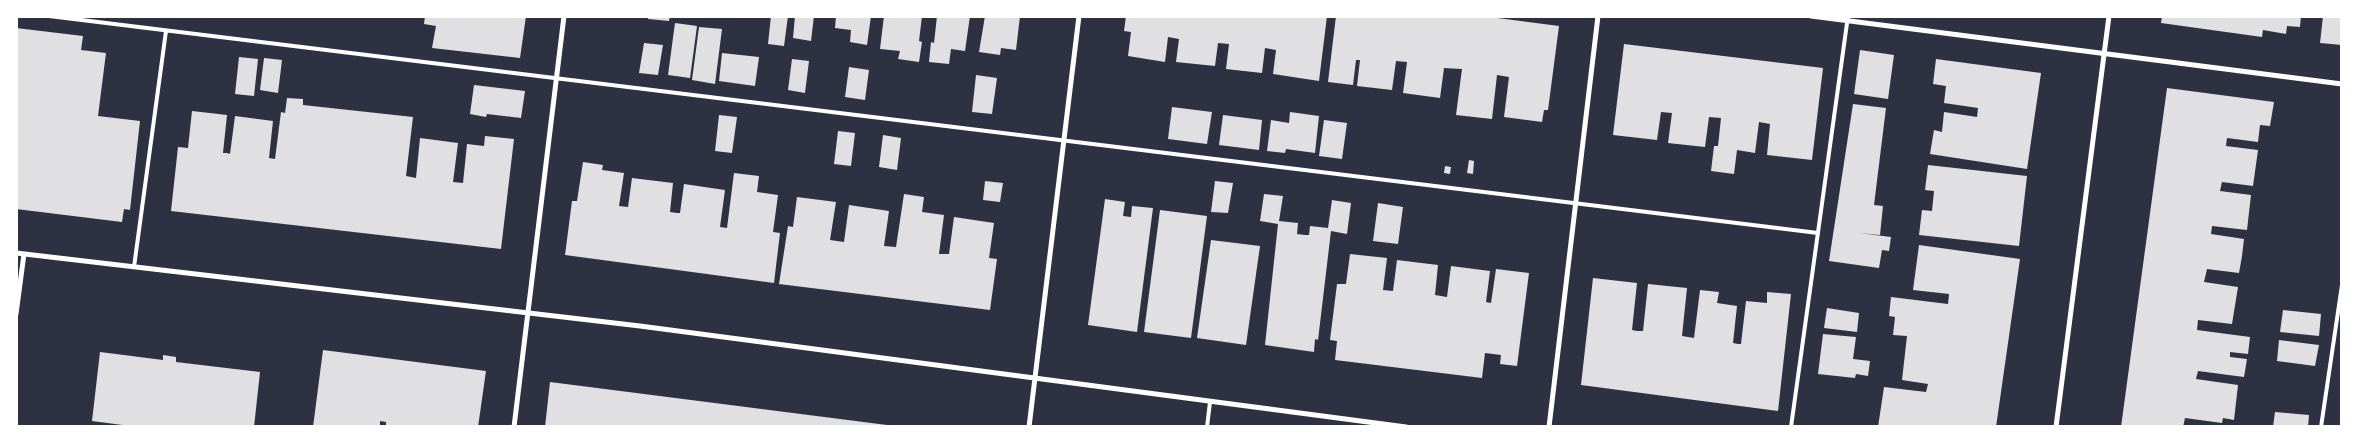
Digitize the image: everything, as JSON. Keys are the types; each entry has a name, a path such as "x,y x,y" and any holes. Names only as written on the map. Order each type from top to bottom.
{"street":[{"path":"514,427 564,16"},
{"path":"1029,427 1079,16"},
{"path":"1549,427 1598,16"},
{"path":"1811,16 1847,19 2342,84"},
{"path":"2056,427 2109,16"},
{"path":"16,254 528,313 1406,427"},
{"path":"16,314 24,254"}],"lane":[{"path":"49,16 1818,233"},
{"path":"1791,427 1847,19"},
{"path":"134,267 166,31"},
{"path":"2321,427 2342,286"},
{"path":"1207,427 1210,402"}],"building":[{"path":"425,16 526,16 520,58 432,48 436,26 424,24"},
{"path":"648,16 670,16 669,21 648,19"},
{"path":"771,16 788,16 784,46 768,44"},
{"path":"795,16 814,16 811,41 793,38"},
{"path":"836,16 871,16 867,45 850,42 851,30 835,28"},
{"path":"884,16 922,16 919,41 922,42 919,62 898,59 900,51 880,49"},
{"path":"937,16 970,16 965,51 951,49 949,64 929,62 931,42 934,43"},
{"path":"985,16 1020,16 1016,50 1001,48 1000,55 979,52"},
{"path":"1126,16 1327,16 1319,81 1273,74 1276,50 1265,48 1262,73 1226,69 1229,44 1218,43 1215,66 1176,62 1179,39 1168,37 1165,62 1128,56 1131,32 1124,31"},
{"path":"1336,16 1482,16 1559,26 1548,110 1544,110 1542,122 1504,117 1509,77 1497,75 1492,119 1456,115 1462,69 1444,68 1440,98 1403,93 1407,62 1396,61 1392,90 1357,86 1360,60 1356,60 1353,85 1328,82"},
{"path":"2162,16 2301,16 2300,27 2287,26 2286,34 2263,30 2262,37 2161,23"},
{"path":"2323,16 2342,16 2342,45 2320,43"},
{"path":"675,23 697,26 690,78 668,75"},
{"path":"699,27 722,29 715,84 692,80"},
{"path":"16,28 83,36 81,50 106,53 98,116 140,121 130,210 124,209 122,222 16,209"},
{"path":"644,43 663,45 658,75 639,73"},
{"path":"1624,44 1823,68 1812,160 1767,155 1770,124 1759,122 1755,153 1737,150 1734,174 1711,171 1714,146 1718,146 1721,118 1709,117 1705,147 1668,143 1672,113 1661,112 1657,140 1613,135"},
{"path":"1860,50 1894,55 1888,99 1854,94"},
{"path":"722,53 759,57 755,86 719,81"},
{"path":"239,57 258,59 254,96 235,94"},
{"path":"264,58 282,60 278,93 260,90"},
{"path":"792,59 809,61 805,93 788,90"},
{"path":"1936,59 2041,73 2027,169 1930,154 1934,130 1942,132 1944,112 1977,117 1978,108 1944,103 1946,86 1933,84"},
{"path":"849,67 869,70 865,100 845,97"},
{"path":"976,75 997,78 992,114 972,112"},
{"path":"474,85 525,91 521,118 487,114 486,117 470,114"},
{"path":"2167,88 2274,102 2270,126 2260,125 2258,142 2227,138 2226,146 2258,150 2253,186 2222,182 2220,191 2251,195 2247,230 2212,226 2211,234 2244,239 2239,273 2207,269 2204,282 2238,287 2232,324 2198,320 2197,330 2250,337 2248,354 2230,352 2230,357 2247,359 2244,377 2198,371 2196,379 2238,385 2234,420 2223,418 2222,423 2185,418 2183,427 2121,427"},
{"path":"287,98 303,99 303,105 413,117 406,176 416,178 420,138 458,143 453,182 463,183 467,144 484,146 485,136 514,139 501,249 171,211 178,147 188,148 192,111 227,115 223,153 230,154 235,116 273,121 269,158 275,159 281,112 285,113"},
{"path":"1853,104 1886,108 1874,205 1883,206 1880,235 1859,233 1891,237 1889,251 1882,250 1879,268 1829,261"},
{"path":"1172,107 1212,112 1207,144 1168,139"},
{"path":"1290,112 1319,116 1315,153 1286,149 1285,153 1267,151 1271,120 1289,123"},
{"path":"719,115 737,117 732,153 715,151"},
{"path":"1223,115 1262,120 1259,150 1219,145"},
{"path":"1324,120 1347,123 1342,159 1319,156"},
{"path":"838,131 855,133 851,166 834,164"},
{"path":"883,135 901,138 897,170 879,167"},
{"path":"1469,160 1474,161 1473,174 1467,173"},
{"path":"583,162 603,165 602,170 624,173 619,206 628,207 632,178 673,183 670,212 677,213 680,213 684,184 725,190 720,227 727,228 734,173 759,176 757,192 778,195 773,232 780,233 774,283 565,255 572,201 577,201"},
{"path":"1928,165 2027,176 2019,246 1919,235 1922,210 1932,211 1934,191 1925,190"},
{"path":"1445,166 1451,167 1450,174 1444,173"},
{"path":"985,181 1003,183 1000,202 983,200"},
{"path":"1215,181 1233,183 1228,213 1211,212"},
{"path":"904,194 924,197 922,212 944,215 939,254 949,254 954,217 994,223 989,258 997,259 990,310 779,284 788,226 793,227 797,197 836,202 830,240 844,242 849,205 889,211 884,246 896,247"},
{"path":"1264,194 1283,196 1279,221 1298,223 1297,234 1305,235 1309,235 1310,226 1328,228 1332,200 1351,203 1347,234 1331,231 1318,340 1315,339 1314,352 1265,345 1278,224 1260,221"},
{"path":"1105,199 1125,202 1123,216 1131,217 1132,206 1153,208 1137,332 1088,325"},
{"path":"1378,203 1403,207 1398,244 1373,241"},
{"path":"1160,210 1207,216 1191,338 1144,332"},
{"path":"1211,240 1260,246 1246,345 1197,338"},
{"path":"1919,245 2020,259 1996,427 1878,427 1884,387 1926,392 1928,384 1902,380 1907,336 1893,335 1895,317 1889,316 1891,297 1948,304 1949,294 1913,290"},
{"path":"1350,254 1387,258 1383,290 1393,291 1397,260 1438,265 1435,295 1447,297 1451,266 1490,271 1486,302 1491,303 1496,269 1529,273 1517,366 1500,364 1501,355 1485,353 1482,378 1335,360 1337,341 1330,340 1337,284 1346,284"},
{"path":"1593,278 1637,283 1632,330 1637,331 1643,331 1648,284 1687,288 1682,336 1694,338 1700,290 1719,292 1717,303 1737,306 1733,343 1738,344 1741,344 1746,301 1767,303 1767,292 1791,294 1778,411 1581,385"},
{"path":"1827,308 1859,313 1857,332 1824,328"},
{"path":"2283,310 2321,314 2319,336 2280,332"},
{"path":"1823,334 1856,337 1853,359 1870,361 1868,376 1856,374 1855,378 1818,374"},
{"path":"2279,340 2319,345 2315,366 2277,361"},
{"path":"323,350 486,371 478,427 386,427 386,422 380,421 380,427 313,427"},
{"path":"100,352 163,360 163,355 176,357 176,362 260,372 254,427 138,427 92,421"},
{"path":"550,382 887,425 886,427 545,427"},
{"path":"2275,412 2309,415 2308,427 2273,427"}]}
